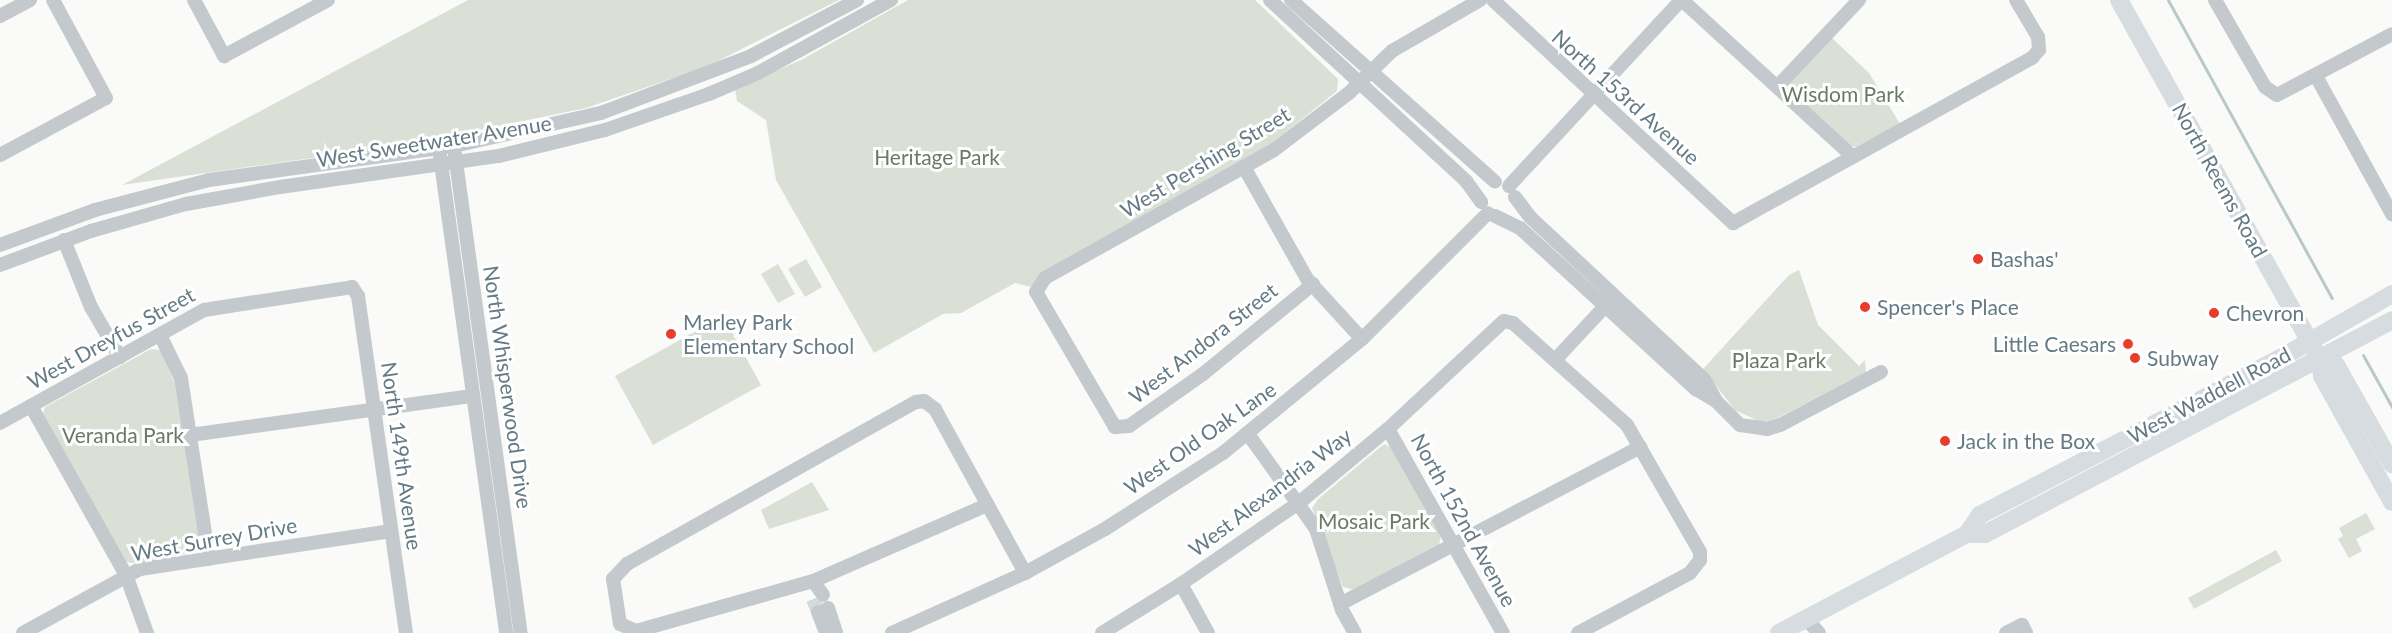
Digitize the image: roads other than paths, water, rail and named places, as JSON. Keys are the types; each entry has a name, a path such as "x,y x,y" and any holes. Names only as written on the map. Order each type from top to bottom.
{"main road":[{"name":"North Reems Road","path":"2119,0 2320,359 2322,376 2392,502"},
{"name":"West Waddell Road","path":"1779,633 1808,626 1966,534 1980,515 2310,341 2392,294"},
{"name":"West Waddell Road","path":"1966,534 1985,534 2392,320"},
{"name":"North Reems Road","path":"2320,359 2336,365 2392,464"},
{"path":"2034,508 2046,493 2106,461 2139,432"}],"street":[{"path":"0,16 30,0"},
{"path":"0,155 106,98 53,0"},
{"path":"194,0 224,56 328,0"},
{"name":"West Sweetwater Avenue","path":"0,245 95,210 200,182 454,146 570,121 661,93 776,45 857,0"},
{"name":"West Sweetwater Avenue","path":"0,265 120,221 232,195 456,163 575,139 694,100 783,61 891,0"},
{"path":"1270,0 1495,182 1512,191 1530,217 1610,301 1696,389 1716,401 1740,425 1767,429 1881,372"},
{"path":"1292,0 1466,181 1488,210 1520,228 1610,301"},
{"name":"West Pershing Street","path":"1114,427 1036,292 1046,278 1244,167 1291,138 1392,51 1480,0"},
{"name":"North 153rd Avenue","path":"1493,0 1733,223 1852,156"},
{"path":"1488,210 1510,212 1512,191 1593,95 1682,0 1852,156 2032,58 2038,50 2038,37 2016,0"},
{"path":"1777,87 1859,0"},
{"path":"2215,0 2265,87 2277,95 2392,34"},
{"path":"2316,76 2392,214"},
{"name":"North Whisperwood Drive","path":"454,146 521,633"},
{"name":"North Whisperwood Drive","path":"439,148 506,633"},
{"path":"1244,167 1313,284 1362,339"},
{"path":"1488,210 1486,187 1495,182"},
{"name":"West Old Oak Lane","path":"892,633 1025,573 1105,529 1248,434 1362,339 1488,210"},
{"path":"64,240 91,307 120,357"},
{"name":"West Andora Street","path":"1114,427 1129,426 1203,374 1313,284"},
{"name":"West Dreyfus Street","path":"0,423 216,305 352,287"},
{"name":"North 149th Avenue","path":"352,287 358,296 406,633"},
{"path":"1578,633 1690,573 1700,560 1700,552 1627,425 1555,360 1610,301"},
{"name":"West Alexandria Way","path":"1102,633 1181,584 1300,502 1388,429 1504,321 1513,322 1555,360"},
{"path":"160,334 181,378 209,559"},
{"path":"190,435 472,396"},
{"path":"987,505 820,602 636,632 620,624 613,579 627,564 916,402 924,400 935,409 1025,573"},
{"path":"31,406 126,576 147,633"},
{"name":"North 152nd Avenue","path":"1388,429 1503,633"},
{"path":"1248,434 1300,502 1316,530 1340,604 1355,633"},
{"path":"1340,604 1456,547 1640,447"},
{"name":"West Surrey Drive","path":"23,633 140,569 391,531"},
{"path":"1181,584 1208,633"},
{"path":"820,602 825,633"},
{"path":"820,602 836,633"},
{"path":"1808,626 1819,633"},
{"path":"2007,633 2024,629"}],"waterway":[{"path":"2168,0 2332,298"},
{"path":"2363,355 2392,407"}],"tunnel":[{"path":"813,599 818,612"}],"place":[{"name":"Bashas'","path":"1978,259"},
{"name":"Spencer's Place","path":"1865,307"},
{"name":"Chevron","path":"2214,313"},
{"name":"Marley Park Elementary School","path":"671,334"},
{"name":"Little Caesars","path":"2128,344"},
{"name":"Subway","path":"2135,358"},
{"name":"Jack in the Box","path":"1945,441"}],"park label":[{"name":"Wisdom Park","path":"1843,94"},
{"name":"Heritage Park","path":"937,157"},
{"name":"Plaza Park","path":"1779,360"},
{"name":"Veranda Park","path":"123,435"},
{"name":"Mosaic Park","path":"1374,521"}]}
